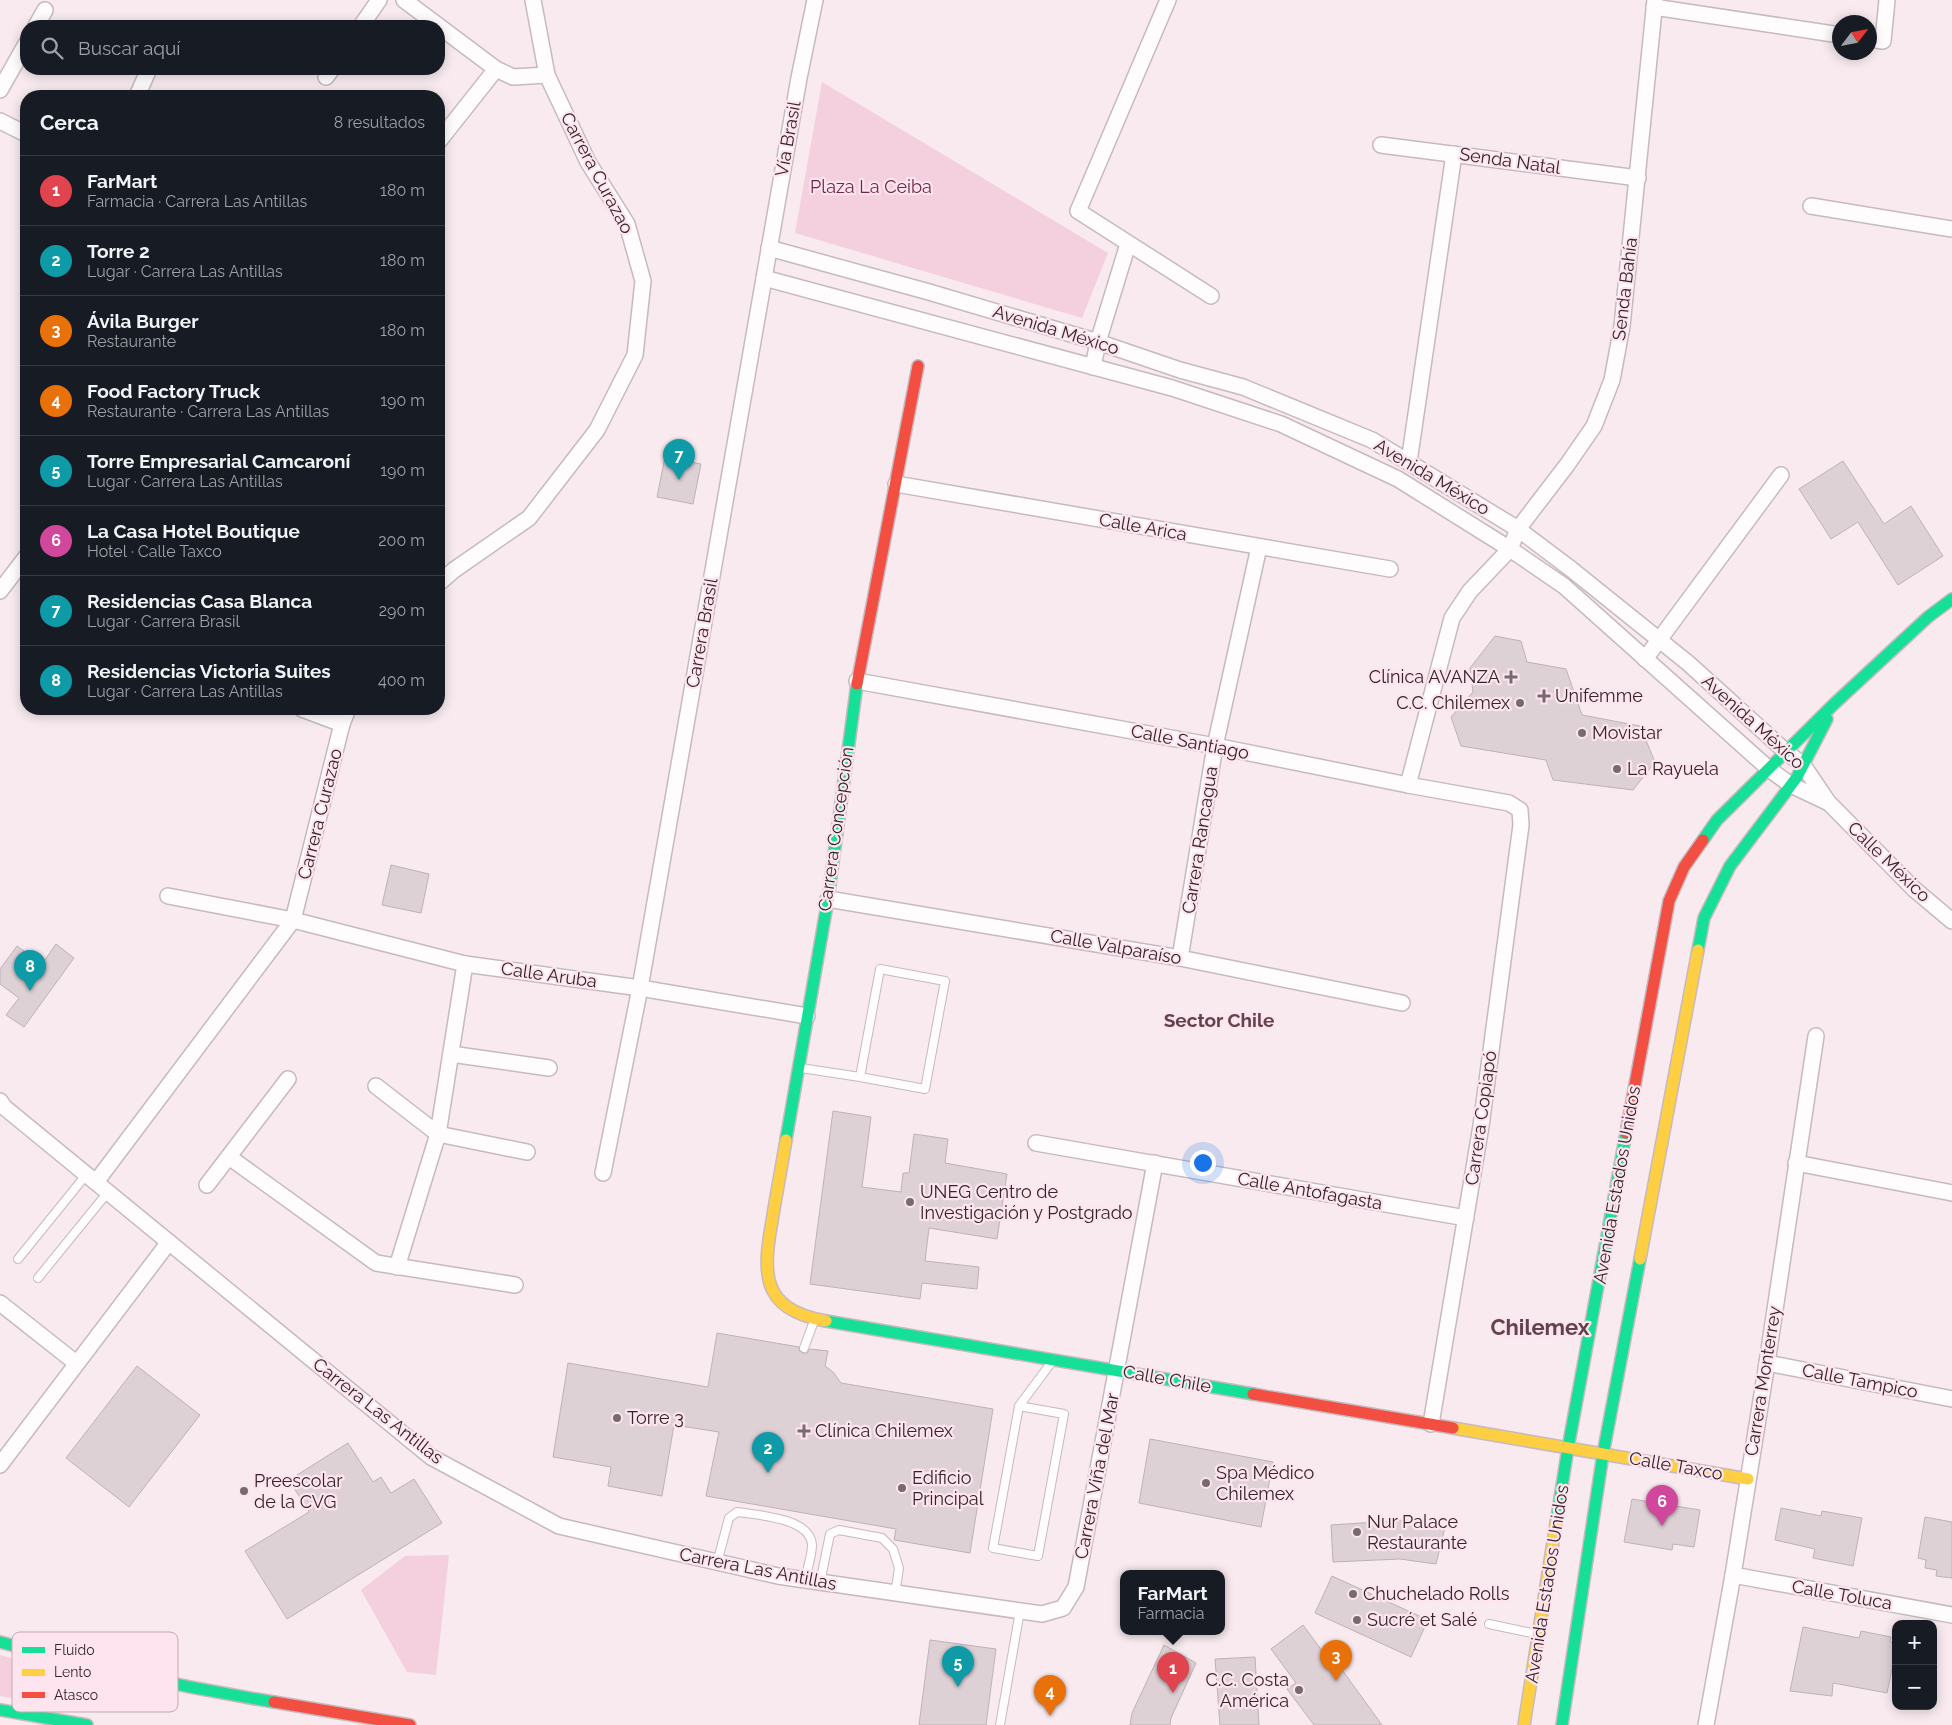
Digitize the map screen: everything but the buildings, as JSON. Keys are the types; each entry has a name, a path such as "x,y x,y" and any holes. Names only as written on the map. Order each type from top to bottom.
{"street":[{"path":"365,20 379,0"},
{"path":"404,0 431,20"},
{"name":"Carrera Curazao","path":"445,578 454,570 529,518 597,430 635,355 643,282 628,224 588,162 547,76 533,0"},
{"name":"Vía Brasil","path":"764,278 797,88 815,0"},
{"path":"1168,0 1078,211 1211,296"},
{"path":"1877,40 1882,41 1887,0"},
{"path":"1654,4 1832,34"},
{"name":"Senda Bahía","path":"1510,549 1518,529 1594,426 1612,380 1622,326 1654,4"},
{"path":"40,20 46,10"},
{"path":"445,31 496,69 513,77 547,76"},
{"path":"0,90 20,55"},
{"path":"445,133 496,69"},
{"path":"140,90 146,75"},
{"path":"0,121 20,131"},
{"name":"Senda Natal","path":"1381,146 1638,178"},
{"path":"1409,462 1454,154"},
{"path":"1811,206 1952,229"},
{"path":"1093,367 1098,342 1128,244"},
{"name":"Avenida México","path":"769,248 929,292 1098,342 1180,370 1243,388 1372,440 1518,529 1571,569 1688,663 1804,765 1828,802"},
{"name":"Avenida México","path":"764,278 1172,388 1281,424 1398,480 1510,549 1564,586 1768,768 1791,785 1828,802"},
{"name":"Carrera Brasil","path":"603,1173 640,988 764,278"},
{"name":"Carrera Concepción","path":"773,1293 768,1278 767,1249 828,899 857,681 918,366"},
{"path":"1646,659 1781,475"},
{"name":"Calle Arica","path":"896,484 1390,569"},
{"name":"Carrera Rancagua","path":"1180,958 1215,746 1259,547"},
{"path":"1408,785 1452,618 1470,591 1510,549"},
{"path":"0,591 20,565"},
{"name":"Avenida Estados Unidos","path":"1524,1725 1568,1448 1668,901 1684,867 1717,820 1834,704 1928,617 1952,599"},
{"name":"Calle Santiago","path":"857,681 1215,746 1408,785 1509,803 1520,810"},
{"name":"Avenida Estados Unidos","path":"1562,1725 1603,1454 1704,918 1730,866 1804,765 1834,704"},
{"path":"318,715 342,724"},
{"name":"Carrera Curazao","path":"293,920 346,715"},
{"name":"Calle México","path":"1828,802 1914,889 1952,921"},
{"name":"Carrera Copiapó","path":"1431,1424 1482,1126 1521,825 1520,810"},
{"name":"Calle Aruba","path":"168,896 293,920 465,964 640,988 807,1016"},
{"name":"Calle Valparaíso","path":"828,899 1180,958 1402,1003"},
{"path":"91,1178 293,920"},
{"path":"397,1267 438,1134 465,964"},
{"name":"Carrera Monterrey","path":"1706,1725 1733,1575 1767,1363 1816,1036"},
{"path":"451,1054 549,1068"},
{"path":"207,1185 288,1079"},
{"path":"376,1086 438,1134 527,1152"},
{"name":"Carrera Las Antillas","path":"0,1101 4,1107 431,1457 559,1526 812,1582 1042,1614 1063,1608"},
{"name":"Calle Antofagasta","path":"1036,1143 1466,1218"},
{"path":"229,1157 376,1263 515,1285"},
{"name":"Carrera Viña del Mar","path":"1063,1608 1076,1588 1154,1163"},
{"path":"1796,1163 1952,1193"},
{"path":"0,1465 169,1242"},
{"name":"Calle Chile","path":"773,1293 787,1310 815,1319 1568,1448"},
{"path":"0,1303 76,1363"},
{"name":"Calle Tampico","path":"1767,1363 1952,1398"},
{"name":"Calle Taxco","path":"1568,1448 1748,1479"},
{"name":"Calle Toluca","path":"1733,1575 1952,1616"},
{"path":"178,1685 410,1725"},
{"path":"0,1710 86,1725"}],"lane":[{"path":"798,1068 860,1076 925,1089 945,982 880,969 860,1076"},
{"path":"18,1259 91,1178"},
{"path":"38,1278 108,1192"},
{"path":"804,1348 815,1319"},
{"path":"1019,1406 1064,1414 1038,1556 993,1548 1019,1406 1053,1360"},
{"path":"718,1562 729,1518 737,1512 782,1519 797,1525 808,1534 812,1544 812,1582"},
{"path":"812,1582 830,1534 839,1530 882,1538 893,1549 899,1568 895,1594"},
{"path":"1000,1725 1020,1611"},
{"path":"1489,1624 1539,1634"}],"green space":[{"name":"Plaza La Ceiba","path":"822,82 1108,253 1082,318 795,233"},
{"path":"449,1555 436,1675 407,1672 361,1590 405,1556"},
{"path":"0,1655 12,1658 12,1698 0,1696"}],"traffic: fast":[{"path":"1703,840 1717,820 1834,704 1928,617 1952,599"},
{"path":"786,1140 828,899 857,684"},
{"path":"1698,950 1704,918 1730,866 1797,777 1827,719"},
{"path":"1557,1517 1626,1133"},
{"path":"1562,1725 1603,1454 1640,1259"},
{"path":"826,1321 1253,1394"},
{"path":"0,1642 12,1645"},
{"path":"178,1685 274,1702"},
{"path":"0,1710 87,1725"}],"traffic: slow":[{"path":"1640,1259 1698,950"},
{"path":"786,1140 770,1235 767,1270 770,1284 777,1297 788,1307 804,1315 826,1321"},
{"path":"1453,1428 1748,1479"},
{"path":"1524,1725 1557,1517"}],"traffic: jam":[{"path":"857,684 918,366"},
{"path":"1626,1133 1669,901 1684,867 1703,840"},
{"path":"1253,1394 1453,1428"},
{"path":"274,1702 410,1725"}],"place":[{"name":"Residencias Casa Blanca","path":"679,480"},
{"name":"Clínica AVANZA","path":"1511,677"},
{"name":"Unifemme","path":"1544,696"},
{"name":"C.C. Chilemex","path":"1520,703"},
{"name":"Movistar","path":"1582,733"},
{"name":"La Rayuela","path":"1617,769"},
{"name":"Residencias Victoria Suites","path":"30,991"},
{"name":"UNEG Centro de Investigación y Postgrado","path":"910,1202"},
{"name":"Torre 3","path":"617,1418"},
{"name":"Clínica Chilemex","path":"804,1431"},
{"name":"Torre 2","path":"768,1473"},
{"name":"Spa Médico Chilemex","path":"1206,1483"},
{"name":"Edificio Principal","path":"902,1488"},
{"name":"Preescolar de la CVG","path":"244,1491"},
{"name":"La Casa Hotel Boutique","path":"1662,1526"},
{"name":"Nur Palace Restaurante","path":"1357,1532"},
{"name":"Chuchelado Rolls","path":"1353,1594"},
{"name":"Sucré et Salé","path":"1357,1620"},
{"name":"Ávila Burger","path":"1336,1681"},
{"name":"Torre Empresarial Camcaroní","path":"958,1687"},
{"name":"C.C. Costa América","path":"1299,1690"},
{"name":"FarMart","path":"1173,1693"},
{"name":"Food Factory Truck","path":"1050,1716"}],"district":[{"name":"Sector Chile","path":"1219,1020"},
{"name":"Chilemex","path":"1540,1327"}]}
